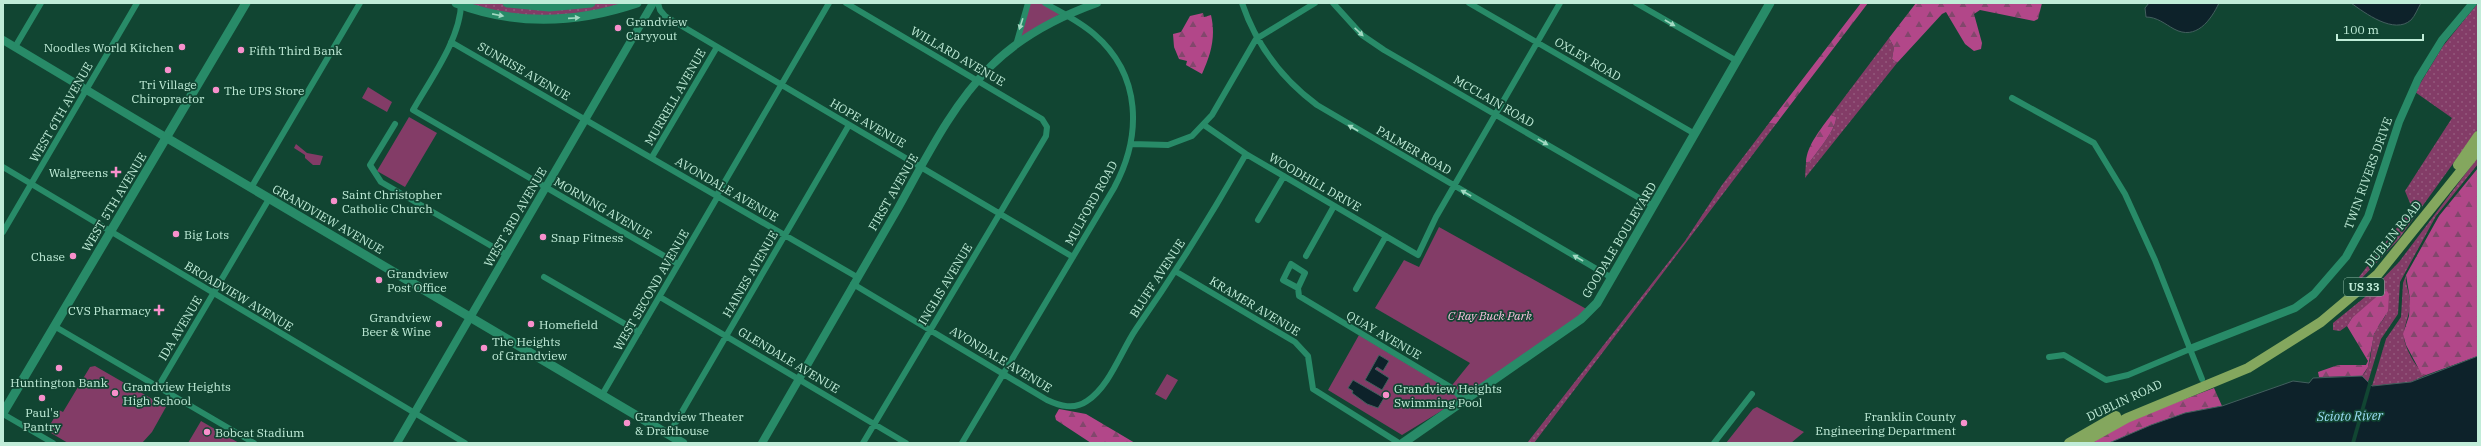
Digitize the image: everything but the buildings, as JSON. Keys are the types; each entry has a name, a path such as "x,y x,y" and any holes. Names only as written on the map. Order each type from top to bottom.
{"main road":[{"name":"WEST 5TH AVENUE","path":"3,413 246,3"},
{"path":"506,3 550,5 591,3"},
{"path":"459,4 502,16 541,20 590,17 637,3"},
{"name":"GOODALE BOULEVARD","path":"1403,443 1581,319 1597,303 1770,3"},
{"name":"DUBLIN ROAD","path":"2444,189 2457,166 2478,136"},
{"name":"GRANDVIEW AVENUE","path":"167,138 683,443"},
{"name":"DUBLIN ROAD","path":"2082,443 2127,418 2248,368 2260,359 2306,333 2368,284 2406,242 2444,189 2478,150"},
{"name":"DUBLIN ROAD","path":"2069,443 2099,424 2141,404 2246,362 2260,359"}],"street":[{"path":"14,47 41,3"},
{"name":"WEST 6TH AVENUE","path":"3,232 88,90 137,3"},
{"path":"251,188 360,3"},
{"name":"WEST 3RD AVENUE","path":"397,443 653,3"},
{"name":"HOPE AVENUE","path":"658,3 660,10 665,16 1073,257"},
{"name":"WEST SECOND AVENUE","path":"602,395 829,3"},
{"name":"WILLARD AVENUE","path":"846,3 1042,119 1047,127 1046,136"},
{"path":"1016,45 1028,3"},
{"name":"MULFORD ROAD","path":"962,443 1122,174 1132,144 1133,106 1128,86 1121,69 1102,41 1066,14 1045,3"},
{"name":"FIRST AVENUE","path":"762,443 921,167 958,106 978,81 1016,45 1066,14 1097,3"},
{"name":"PALMER ROAD","path":"1242,3 1256,38 1298,89 1317,105 1612,278"},
{"path":"1132,144 1168,145 1192,136 1212,115 1256,38 1315,3"},
{"name":"MCCLAIN ROAD","path":"1333,3 1362,35 1653,206"},
{"name":"OXLEY ROAD","path":"1469,3 1695,134"},
{"path":"1454,186 1560,3"},
{"path":"1636,3 1737,61"},
{"name":"TWIN RIVERS DRIVE","path":"2190,349 2295,308 2314,294 2346,257 2368,217 2399,122 2418,79 2442,40 2473,3"},
{"path":"451,42 459,4"},
{"path":"541,20 550,5"},
{"name":"GRANDVIEW AVENUE","path":"3,40 167,138"},
{"name":"SUNRISE AVENUE","path":"451,42 586,119"},
{"name":"MORNING AVENUE","path":"451,42 413,110 678,264"},
{"name":"MURRELL AVENUE","path":"652,157 717,47"},
{"path":"2012,98 2094,143 2125,194 2156,260 2202,379"},
{"name":"AVONDALE AVENUE","path":"586,119 785,235 930,330 1003,374 1056,404 1071,407 1078,406"},
{"path":"395,124 370,165 381,182 507,255"},
{"name":"HAINES AVENUE","path":"669,434 849,125"},
{"name":"WOODHILL DRIVE","path":"1204,125 1246,154 1418,255 1454,186"},
{"name":"INGLIS AVENUE","path":"863,443 1046,136"},
{"name":"BLUFF AVENUE","path":"1078,406 1099,390 1175,271 1246,154"},
{"name":"BROADVIEW AVENUE","path":"3,167 213,294 465,443"},
{"path":"1258,220 1284,176"},
{"name":"IDA AVENUE","path":"158,387 269,199"},
{"path":"1306,256 1334,206"},
{"path":"1356,289 1386,236"},
{"name":"KRAMER AVENUE","path":"1175,271 1294,342 1308,356 1313,389 1399,443"},
{"path":"544,277 639,332"},
{"name":"QUAY AVENUE","path":"1298,288 1299,296 1324,313 1452,388 1463,400"},
{"name":"GLENDALE AVENUE","path":"660,297 906,443"},
{"path":"54,326 254,443"},
{"path":"2049,357 2064,355 2106,380 2128,375 2190,349"},
{"path":"1714,443 1752,394"},
{"path":"3,413 53,443"}],"green space":[{"path":"456,3 637,3 541,20"},
{"path":"1030,3 1043,3 1062,13 1019,39"},
{"path":"1861,3 1868,3 1776,124 1769,123"},
{"path":"1916,3 2042,3 2038,19 2034,21 1980,10 1974,14 1982,43 1981,49 1974,51 1965,44 1946,12 1942,14 1897,63 1892,59 1894,47 1889,38"},
{"path":"2478,3 2478,129 2398,240 2361,279 2359,277 2412,208 2405,191 2452,118 2415,92 2443,46"},
{"path":"1203,13 1204,17 1211,15 1213,38 1208,59 1202,74 1186,65 1187,61 1179,59 1174,47 1173,34 1181,32 1190,16"},
{"path":"1889,38 1894,47 1892,59 1897,63 1805,178 1806,162 1809,163 1826,141 1833,128 1836,117 1831,115"},
{"path":"368,87 392,102 387,112 362,98"},
{"path":"1831,115 1836,117 1833,128 1826,141 1809,163 1806,162 1812,143"},
{"path":"409,117 437,133 405,187 377,171"},
{"path":"1769,123 1776,124 1534,443 1527,443 1685,241 1722,185"},
{"path":"296,144 307,153 323,156 320,165 313,165 305,158 305,155 294,148"},
{"path":"2478,157 2478,164 2436,216 2400,282 2398,314 2381,339 2368,382 2362,376 2366,372 2370,362 2374,335 2385,317 2387,304 2352,318 2347,326 2340,331 2333,330 2333,323 2365,297 2399,262"},
{"path":"2478,168 2478,356 2426,375 2421,373 2406,345 2403,334 2409,316 2410,299 2406,275 2439,216"},
{"name":"C Ray Buck Park","path":"1439,227 1590,311 1500,375 1402,435 1328,390 1359,335 1449,389 1470,363 1375,308 1404,260 1419,267"},
{"path":"2406,275 2410,304 2404,333 2405,344 2418,368 2426,375 2411,382 2372,386 2386,339 2401,317 2403,283"},
{"path":"2387,291 2389,294 2388,311 2374,334 2368,367 2362,376 2319,377 2318,372 2338,365 2366,365 2368,361 2347,326 2352,318 2382,292"},
{"name":"Grandview Heights High School","path":"95,366 166,407 152,432 142,443 68,443 51,433 52,430 48,428 59,410 63,412 90,367"},
{"path":"1167,374 1178,380 1166,400 1155,394"},
{"path":"2214,388 2222,406 2185,413 2109,443 2091,443 2135,418"},
{"path":"1757,407 1804,432 1791,443 1726,443 1753,409"},
{"path":"1059,409 1086,414 1135,443 1091,443 1056,420 1055,416"},
{"name":"Bobcat Stadium","path":"201,421 239,443 188,443"}],"water":[{"path":"2149,3 2219,3 2212,16 2202,27 2196,31 2182,32 2157,19 2146,17 2145,8"},
{"path":"2351,3 2421,3 2411,20 2404,24 2396,25 2380,21"},
{"path":"1379,355 1389,361 1383,371 1377,367 1375,369 1389,378 1382,390 1365,380"},
{"name":"Scioto River","path":"2478,356 2478,443 2109,443 2151,425 2185,413 2222,406 2293,381 2309,383 2313,378 2362,376 2372,386 2411,382"},
{"path":"1353,380 1384,398 1378,408 1367,404 1352,393 1353,391 1348,388"}],"pier":[{"path":"2369,380 2372,383 2355,443 2351,443"}],"place":[{"name":"Grandview Caryyout","path":"618,28"},
{"name":"Noodles World Kitchen","path":"182,47"},
{"name":"Fifth Third Bank","path":"241,50"},
{"name":"Tri Village Chiropractor","path":"168,70"},
{"name":"The UPS Store","path":"216,90"},
{"name":"Walgreens","path":"116,172"},
{"name":"Saint Christopher Catholic Church","path":"334,201"},
{"name":"Big Lots","path":"176,234"},
{"name":"Snap Fitness","path":"543,237"},
{"name":"Chase","path":"73,256"},
{"name":"Grandview Post Office","path":"379,280"},
{"name":"CVS Pharmacy","path":"159,310"},
{"name":"Grandview Beer & Wine","path":"439,324"},
{"name":"Homefield","path":"531,324"},
{"name":"The Heights of Grandview","path":"484,348"},
{"name":"Huntington Bank","path":"59,368"},
{"name":"Grandview Heights High School","path":"115,393"},
{"name":"Grandview Heights Swimming Pool","path":"1386,395"},
{"name":"Paul's Pantry","path":"42,398"},
{"name":"Grandview Theater & Drafthouse","path":"627,423"},
{"name":"Franklin County Engineering Department","path":"1964,423"},
{"name":"Bobcat Stadium","path":"207,432"}]}
